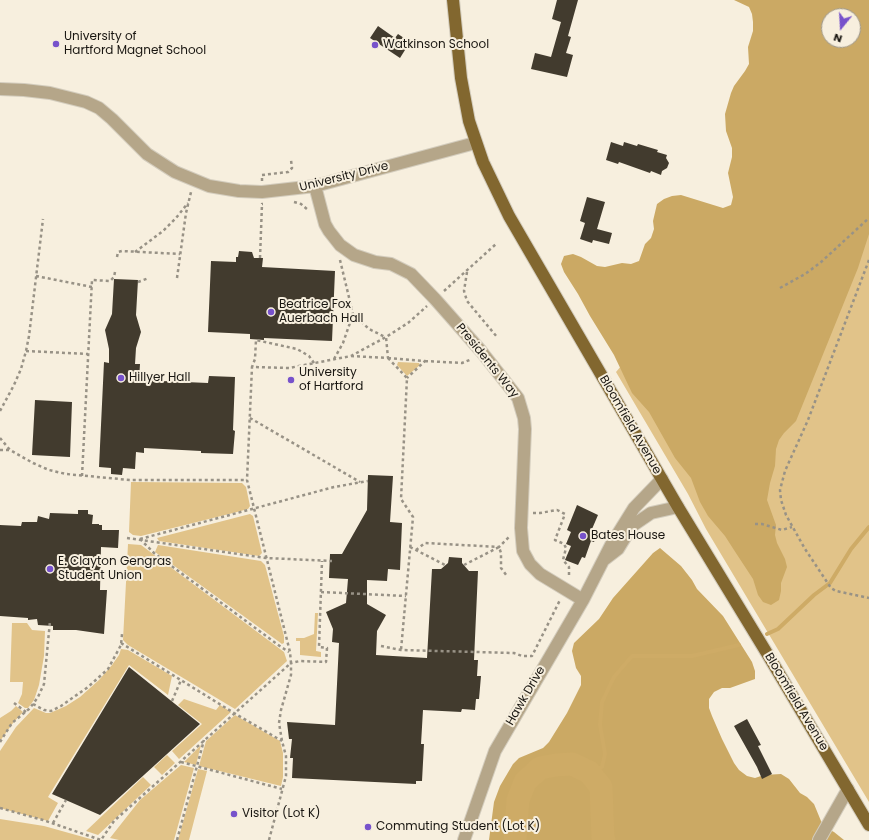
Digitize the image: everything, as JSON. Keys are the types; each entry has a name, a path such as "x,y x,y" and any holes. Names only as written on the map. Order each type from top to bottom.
{"main road":[{"name":"Bloomfield Avenue","path":"453,0 462,84 467,113 475,143 491,181 522,240 678,507 869,825"}],"street":[{"name":"University Drive","path":"0,89 50,93 81,100 91,104 112,119 147,154 162,164 186,177 209,186 239,191 262,192 315,186 475,143"},
{"name":"Presidents Way","path":"315,186 325,224 340,244 354,255 375,262 391,264 411,274 476,345 518,398 524,414 525,429 521,528 524,551 530,564 540,574 583,600"},
{"name":"Hawk Drive","path":"464,840 495,751 583,600 611,545 634,508 662,479"},
{"name":"Hawk Drive","path":"604,560 618,550 632,526 651,513 678,507"},
{"path":"819,840 848,789"}],"path":[{"path":"262,186 262,175 283,174 291,170 291,160"},
{"path":"177,278 191,192"},
{"path":"290,201 301,204 307,208 310,214"},
{"path":"135,252 163,231 188,203"},
{"path":"260,258 262,204 268,204"},
{"path":"780,288 805,274 820,263 869,218"},
{"path":"0,411 21,369 26,350 43,219"},
{"path":"441,294 467,272 496,244"},
{"path":"117,257 117,254 120,252 180,254"},
{"path":"334,359 343,343 353,314 340,261 336,256"},
{"path":"869,260 808,420 784,471 780,490 781,500 792,527 831,588 836,591 869,598"},
{"path":"82,476 92,280 110,280 114,276 115,272"},
{"path":"467,272 464,291 467,301 497,337"},
{"path":"36,276 92,287"},
{"path":"138,282 149,278"},
{"path":"351,356 408,323 430,303"},
{"path":"353,314 369,329 386,337"},
{"path":"386,337 388,358 407,378"},
{"path":"269,840 286,776 286,756 280,724 281,710 291,675 291,663 290,652 246,480 252,367 255,359 256,340 297,349 309,356 314,363"},
{"path":"26,350 88,354"},
{"path":"252,367 289,368 351,356 462,363 471,360 476,356"},
{"path":"401,650 413,517 401,499 407,378 425,361"},
{"path":"250,418 361,482"},
{"path":"0,438 10,450 33,463 49,470 66,474 130,480 246,480"},
{"path":"0,450 10,450"},
{"path":"140,539 334,487 368,481"},
{"path":"529,513 557,510 565,514 555,540 564,544 566,548 562,560 569,568 569,578"},
{"path":"755,524 762,524 782,530 792,527"},
{"path":"464,565 499,547 511,536 511,530"},
{"path":"127,538 266,558 332,561"},
{"path":"140,539 154,553 281,647 290,652"},
{"path":"416,550 425,543 499,547"},
{"path":"410,547 445,566"},
{"path":"499,547 501,553 501,568 507,576"},
{"path":"0,808 53,823 101,840 114,821 291,663 300,661 326,662 328,648 319,647 322,561"},
{"path":"321,592 406,596"},
{"path":"381,646 401,650 514,653 522,656 532,656 560,599"},
{"path":"0,742 12,723 26,712 33,704 44,684 50,621"},
{"path":"33,704 44,710 51,711 62,706 88,688 108,669 121,642 122,634"},
{"path":"121,642 234,713 282,741"},
{"path":"172,701 181,680"},
{"path":"14,703 26,712"},
{"path":"177,840 204,740"},
{"path":"180,762 282,789"},
{"path":"53,823 66,800"}],"shaded area":[{"path":"734,0 869,0 869,234 858,268 796,421 779,440 776,449 775,466 767,500 776,525 775,535 777,543 785,559 787,567 781,583 779,600 771,605 763,602 758,595 753,579 725,536 708,516 700,502 691,478 675,458 649,412 632,393 614,355 564,272 561,264 564,256 573,254 597,266 605,267 622,263 631,264 639,261 645,244 651,238 654,229 653,221 657,204 672,196 681,195 723,208 731,205 733,197 728,173 732,157 732,148 726,131 725,114 734,86 749,64 748,47 753,31 752,14 749,7"},
{"path":"773,0 869,0 869,802 706,529 688,494 616,372 682,294 724,232 764,95"},
{"path":"398,362 419,363 420,365 407,376 397,365"},
{"path":"131,482 242,483 246,487 250,506 248,509 141,536 133,535 129,532"},
{"path":"250,514 253,516 262,553 259,556 159,541 157,538"},
{"path":"128,544 141,545 284,652 287,661 235,709 128,645 123,640"},
{"path":"158,545 261,561 265,565 284,636 284,643 282,644 155,552"},
{"path":"660,548 681,566 697,589 723,616 752,662 755,671 755,679 730,688 722,688 714,692 709,699 709,708 712,716 734,763 739,770 747,776 755,778 764,775 781,774 789,779 800,793 814,804 821,821 826,828 844,840 489,840 494,802 500,786 513,764 519,758 543,748 549,742 567,713 581,685 581,676 576,668 572,651 574,643 599,619 613,598 653,553"},
{"path":"315,613 318,613 316,651 321,652 321,657 300,655 300,641 296,641 296,638 304,638 314,634"},
{"path":"12,623 27,623 32,630 45,631 44,656 39,685 34,700 28,708 25,708 18,703 22,694 23,682 10,682"},
{"path":"121,649 128,650 172,676 168,695 129,665 48,797 58,803 48,821 0,808 0,751 16,727 34,708 50,713 66,706 80,697 99,680 112,665"},
{"path":"184,699 216,710 220,705 231,712 179,759 172,751 202,724 178,705"},
{"path":"16,706 23,712 0,741 0,718"},
{"path":"235,715 280,741 283,753 283,777 281,786 199,766 206,741"},
{"path":"201,745 196,765 184,762"},
{"path":"167,755 175,763 162,775 154,767"},
{"path":"181,765 194,768 174,840 119,840 110,838 140,800"},
{"path":"198,769 207,771 189,840 178,840"},
{"path":"143,777 151,785 98,835 86,831"},
{"path":"0,819 44,826 94,840 0,840"}],"building":[{"path":"557,0 578,0 568,36 571,37 566,53 573,55 567,77 531,69 535,53 551,57 561,22 552,19"},
{"path":"378,26 395,38 398,34 410,42 400,58 370,38"},
{"path":"611,142 623,146 624,142 637,146 638,144 658,150 657,152 667,155 666,158 669,163 667,168 662,171 661,175 651,171 650,173 619,162 618,164 606,160"},
{"path":"587,197 605,202 597,229 612,233 609,244 593,240 592,243 580,239 585,223 580,221"},
{"name":"Beatrice Fox Auerbach Hall","path":"239,251 252,252 254,258 263,258 262,267 335,271 332,341 264,338 264,340 250,339 250,334 208,332 211,261 236,262 236,257 238,257"},
{"name":"Hillyer Hall","path":"114,279 138,280 136,315 141,332 136,348 135,364 140,364 139,380 208,383 209,376 235,377 233,430 235,431 233,454 144,448 144,453 136,452 135,469 123,468 122,475 111,474 111,468 99,467 104,362 109,363 109,349 105,330 112,314"},
{"path":"35,400 72,402 70,457 32,455"},
{"path":"368,475 393,476 390,522 402,523 400,570 388,569 387,581 367,580 367,604 386,615 377,631 376,655 427,658 432,569 441,569 448,563 449,557 462,558 462,563 469,571 478,571 474,660 478,660 477,676 481,676 479,699 476,699 475,710 462,709 461,712 423,710 421,744 424,744 422,781 416,781 416,784 292,778 293,758 290,758 292,739 289,739 287,722 335,725 339,643 332,642 333,629 326,612 346,603 348,579 329,578 330,554 342,554 367,510"},
{"name":"Bates House","path":"577,505 598,515 592,529 598,532 594,542 591,541 585,558 582,557 578,565 565,560 571,546 566,544 571,532 567,530"},
{"name":"E. Clayton Gengras Student Union","path":"78,510 88,510 88,514 93,515 92,524 102,525 102,530 119,530 118,548 101,547 100,590 107,590 104,634 76,630 53,630 53,626 38,625 37,619 28,620 28,618 0,616 0,525 21,526 22,522 37,522 38,516 49,519 50,513 78,514"},
{"path":"129,667 200,724 100,815 52,794"},
{"path":"747,719 761,745 758,746 772,774 762,779 734,726"}],"waterway":[{"path":"767,634 778,629 814,595 830,583 851,549 869,527"},
{"path":"589,772 602,767 605,754 600,725 602,702 614,677 632,656 692,656 739,645"},
{"path":"515,840 518,800 525,782 540,768 572,764 589,772 601,787 604,840"}],"place":[{"name":"University of Hartford Magnet School","path":"56,44"},
{"name":"Watkinson School","path":"375,45"},
{"name":"Beatrice Fox Auerbach Hall","path":"271,312"},
{"name":"Hillyer Hall","path":"121,378"},
{"name":"University of Hartford","path":"291,380"},
{"name":"Bates House","path":"583,536"},
{"name":"E. Clayton Gengras Student Union","path":"50,569"},
{"name":"Visitor (Lot K)","path":"234,814"},
{"name":"Commuting Student (Lot K)","path":"368,827"}]}
